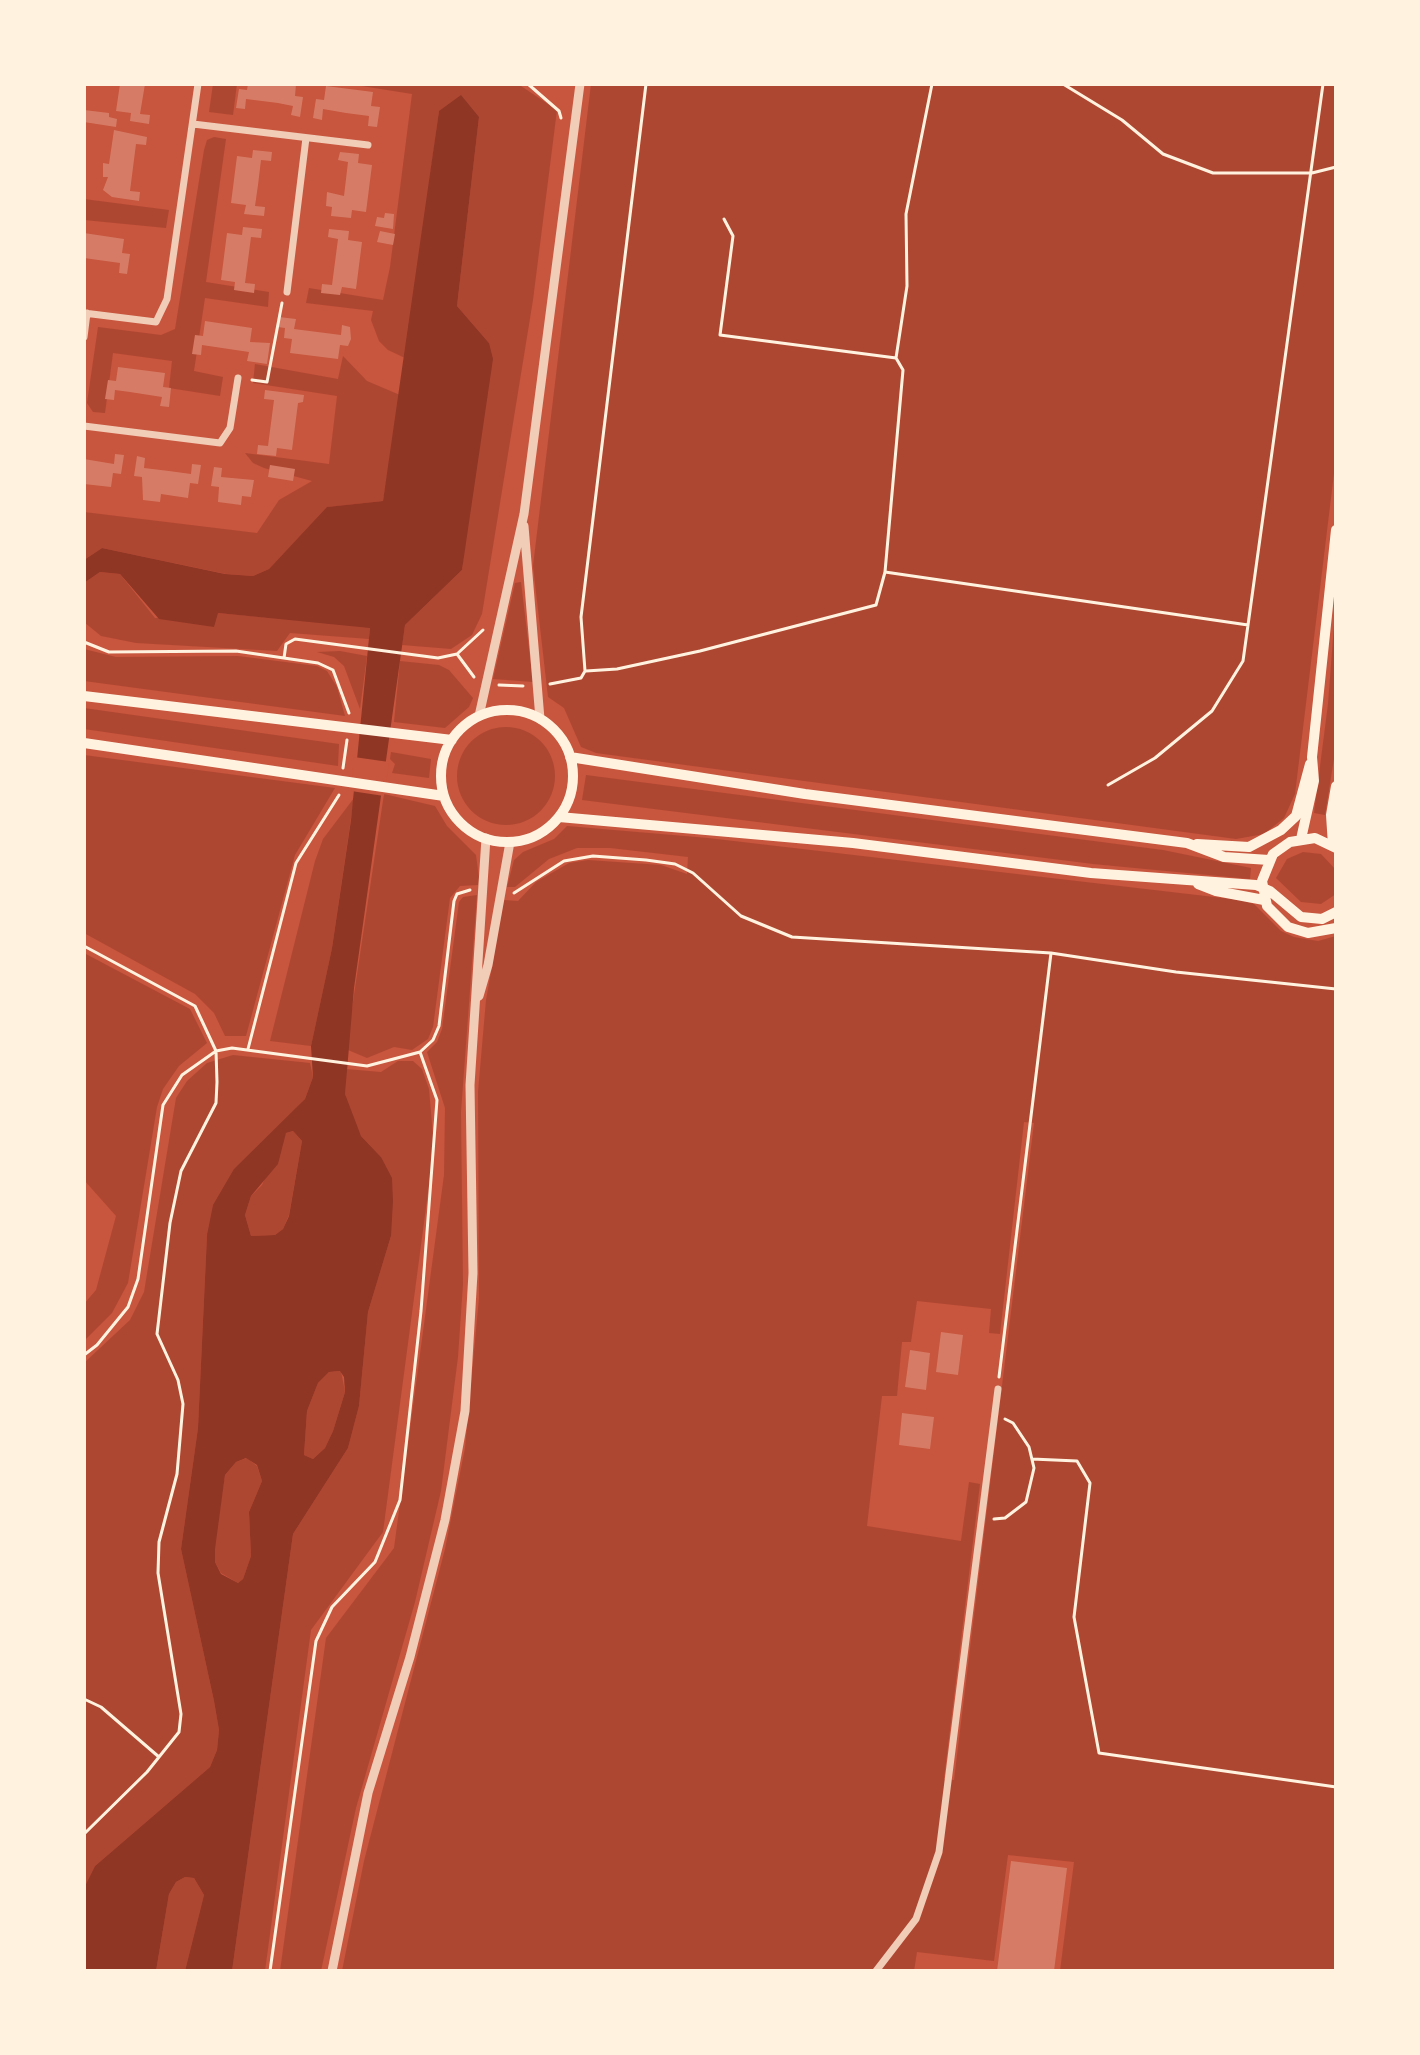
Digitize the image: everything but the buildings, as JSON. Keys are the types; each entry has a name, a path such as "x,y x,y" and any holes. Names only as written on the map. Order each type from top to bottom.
{"main road":[{"path":"1301,839 1311,805 1312,757 1336,530"},
{"path":"84,696 452,740"},
{"path":"510,710 540,719 563,742 570,757 572,788 559,817 542,832 510,842 486,838 460,822 444,796 442,767 452,740 479,716 510,710"},
{"path":"84,743 444,796"},
{"path":"570,757 805,794 1187,843 1249,847 1281,830 1296,816 1312,757"},
{"path":"1336,786 1331,815 1334,846 1315,838 1301,839 1281,847 1269,860 1262,887 1264,900 1280,921 1298,931 1320,933 1336,928"},
{"path":"559,817 853,843 1197,883 1218,881 1262,887 1301,917 1322,919 1336,912"},
{"path":"1187,843 1224,857 1269,860"},
{"path":"1197,883 1216,891 1264,900"}],"street":[{"path":"84,337 85,313 156,322 167,299 198,84"},
{"path":"479,716 524,514 580,84"},
{"path":"193,124 368,145"},
{"path":"287,292 306,138"},
{"path":"84,426 220,443 230,428 238,378"},
{"path":"524,514 540,719"},
{"path":"332,1971 368,1793 410,1657 445,1520 465,1411 473,1273 470,1085 486,838"},
{"path":"476,1007 488,965 510,842"},
{"path":"876,1971 891,1956 916,1919 939,1852 998,1389"}],"path":[{"path":"528,84 559,111 562,122"},
{"path":"551,684 581,678 585,671 581,617 646,84"},
{"path":"585,671 617,669 700,651 876,605 885,572 903,370 896,358 907,286 906,214 932,84"},
{"path":"1063,84 1122,120 1163,154 1213,173 1312,173 1336,167"},
{"path":"1108,785 1155,758 1212,711 1243,661 1323,84"},
{"path":"724,219 733,236 720,335 896,358"},
{"path":"238,378 267,382 281,303 287,292"},
{"path":"885,572 1248,625"},
{"path":"284,658 286,644 295,639 438,658 457,654 485,627"},
{"path":"84,642 109,652 236,651 318,663 333,670 348,703 335,806 296,863 248,1050"},
{"path":"501,893 520,892 564,861 593,856 646,860 675,864 693,873 741,916 792,937 1051,953 1176,972 1336,989"},
{"path":"84,1355 128,1307 138,1279 167,1096 182,1075 216,1051 248,1050 367,1066 420,1052 433,1040 439,1026 454,901 462,891 483,891"},
{"path":"84,946 190,1003 216,1051 216,1103 181,1171 170,1223 157,1334 178,1380 183,1404 177,1474 159,1542 158,1573 181,1714 179,1732 160,1758 84,1834"},
{"path":"998,1389 1051,953"},
{"path":"270,1971 316,1641 332,1607 375,1562 400,1500 421,1311 437,1100 420,1052"},
{"path":"980,1526 989,1520 1005,1518 1026,1502 1033,1478 1029,1447 1013,1423 994,1417"},
{"path":"1032,1459 1077,1461 1090,1483 1074,1617 1099,1753 1336,1787"},
{"path":"84,1699 101,1707 160,1758"}],"shaded area":[{"path":"213,84 237,84 233,115 209,112"},
{"path":"349,84 518,84 557,110 533,300 482,614 472,635 451,649 402,645 405,625 462,570 489,343 457,306 479,117 439,111 405,358 388,350 379,341 371,320 373,311 306,303 309,288 383,300 390,267 412,94"},
{"path":"591,84 1336,84 1336,457 1295,794 1284,818 1264,834 1236,839 596,753 581,747 564,708 548,697 533,566"},
{"path":"461,95 479,117 457,306 489,343 493,359 462,570 405,625 354,988 345,1094 361,1136 381,1157 392,1178 393,1201 391,1236 368,1312 359,1406 348,1448 293,1534 232,1971 185,1971 204,1895 194,1878 185,1877 176,1882 169,1894 156,1971 84,1971 84,1888 95,1866 210,1767 217,1750 219,1730 214,1701 181,1549 198,1428 207,1235 213,1205 234,1169 305,1099 313,1077 311,1046 332,948 351,820 370,628 218,613 214,627 159,619 120,574 100,572 84,583 84,560 102,548 225,574 253,576 269,569 327,507 383,501 439,111","holes":["293,1131 302,1141 289,1216 283,1229 275,1235 251,1236 245,1215 251,1196 278,1164 286,1133","340,1371 344,1377 345,1392 325,1448 313,1459 304,1455 307,1411 318,1383 329,1372","246,1458 257,1465 262,1481 249,1512 251,1556 243,1579 238,1583 221,1574 215,1562 225,1475 236,1462"]},
{"path":"214,137 226,139 206,282 269,292 268,307 205,298 194,371 223,377 220,396 169,388 172,361 113,353 105,413 93,412 87,403 98,327 161,335 175,329 204,150 207,140"},
{"path":"84,199 169,210 166,228 84,220"},
{"path":"343,356 367,381 400,395 383,501 328,507 269,569 253,576 226,574 102,548 84,560 84,512 257,533 279,500 312,481 264,468 253,463 245,453 329,464 337,396 253,383 255,364 338,379"},
{"path":"100,572 120,574 155,618 218,613 370,627 369,639 290,633 277,651 136,643 101,636 84,622 84,583"},
{"path":"521,582 533,682 493,679 515,583"},
{"path":"1336,599 1336,746 1325,815 1314,813 1328,704"},
{"path":"84,649 116,657 238,656 317,666 327,671 337,687 345,716 84,681"},
{"path":"340,651 367,656 360,709 344,666 334,657 317,652"},
{"path":"400,661 439,665 449,670 473,698 469,707 445,728 394,722"},
{"path":"84,708 339,744 338,766 84,729"},
{"path":"506,727 525,731 541,741 551,757 555,776 551,795 541,811 525,821 506,825 487,821 471,811 461,795 457,776 461,757 471,741 487,731"},
{"path":"391,752 431,759 429,778 392,773 395,764 390,759"},
{"path":"84,755 335,788 295,855 246,1036 225,1036 214,1013 195,994 84,933"},
{"path":"586,775 1163,850 1251,868 1250,879 1093,864 582,800"},
{"path":"384,794 435,806 447,826 476,855 479,878 478,885 460,886 450,898 433,1027 428,1039 412,1050 394,1047 367,1058 348,1050 348,1035"},
{"path":"354,798 332,948 311,1046 270,1041 315,861 323,839"},
{"path":"567,826 708,838 1240,900 1254,904 1281,931 1294,937 1318,941 1336,936 1336,1971 1060,1971 1074,1862 1008,1855 994,1961 917,1952 914,1971 342,1971 364,1861 445,1549 465,1448 479,1298 478,1092 486,1000 504,900 518,901 536,882 569,863 588,860 661,865 687,874 688,857 610,848 577,848 549,859 515,887 507,887 514,860 523,852 554,839","holes":["1024,1122 1034,1123 954,1780 944,1779 980,1484 969,1482 961,1541 867,1526 882,1396 897,1396 902,1342 911,1342 917,1301 991,1309 989,1333 1000,1334"]},
{"path":"1303,852 1321,854 1336,870 1336,894 1321,904 1301,902 1276,878 1287,859"},
{"path":"477,895 461,1112 463,1284 458,1357 441,1491 415,1602 356,1808 321,1971 280,1971 326,1638 394,1548 444,1175 445,1108 427,1052 437,1042 442,1029 459,902 463,897"},
{"path":"84,953 190,1009 207,1043 179,1066 163,1089 157,1107 128,1283 112,1313 84,1341 84,1304 96,1290 116,1216 84,1180"},
{"path":"233,1055 310,1063 313,1077 305,1099 284,1122 207,1235 198,1428 181,1549 214,1701 219,1730 217,1750 210,1767 95,1866 84,1888 84,1363 130,1320 144,1292 176,1098 187,1081 207,1063"},
{"path":"398,1061 413,1061 422,1069 429,1089 434,1147 383,1532 311,1630 265,1971 232,1971 293,1534 348,1448 359,1406 368,1312 391,1236 381,1157 361,1136 351,1117 345,1094 346,1069 381,1072"},
{"path":"293,1131 302,1141 289,1215 283,1229 275,1235 251,1236 245,1215 251,1196 262,1185 286,1133"},
{"path":"341,1371 345,1392 333,1431 325,1448 313,1459 304,1455 307,1411 318,1383 329,1372"},
{"path":"247,1458 257,1466 262,1481 249,1512 251,1556 243,1579 238,1583 221,1573 215,1562 214,1549 225,1475 236,1462"},
{"path":"185,1877 194,1878 204,1895 185,1971 156,1971 169,1894 176,1882"}],"pier":[{"path":"354,757 389,762 384,796 351,791"}]}
